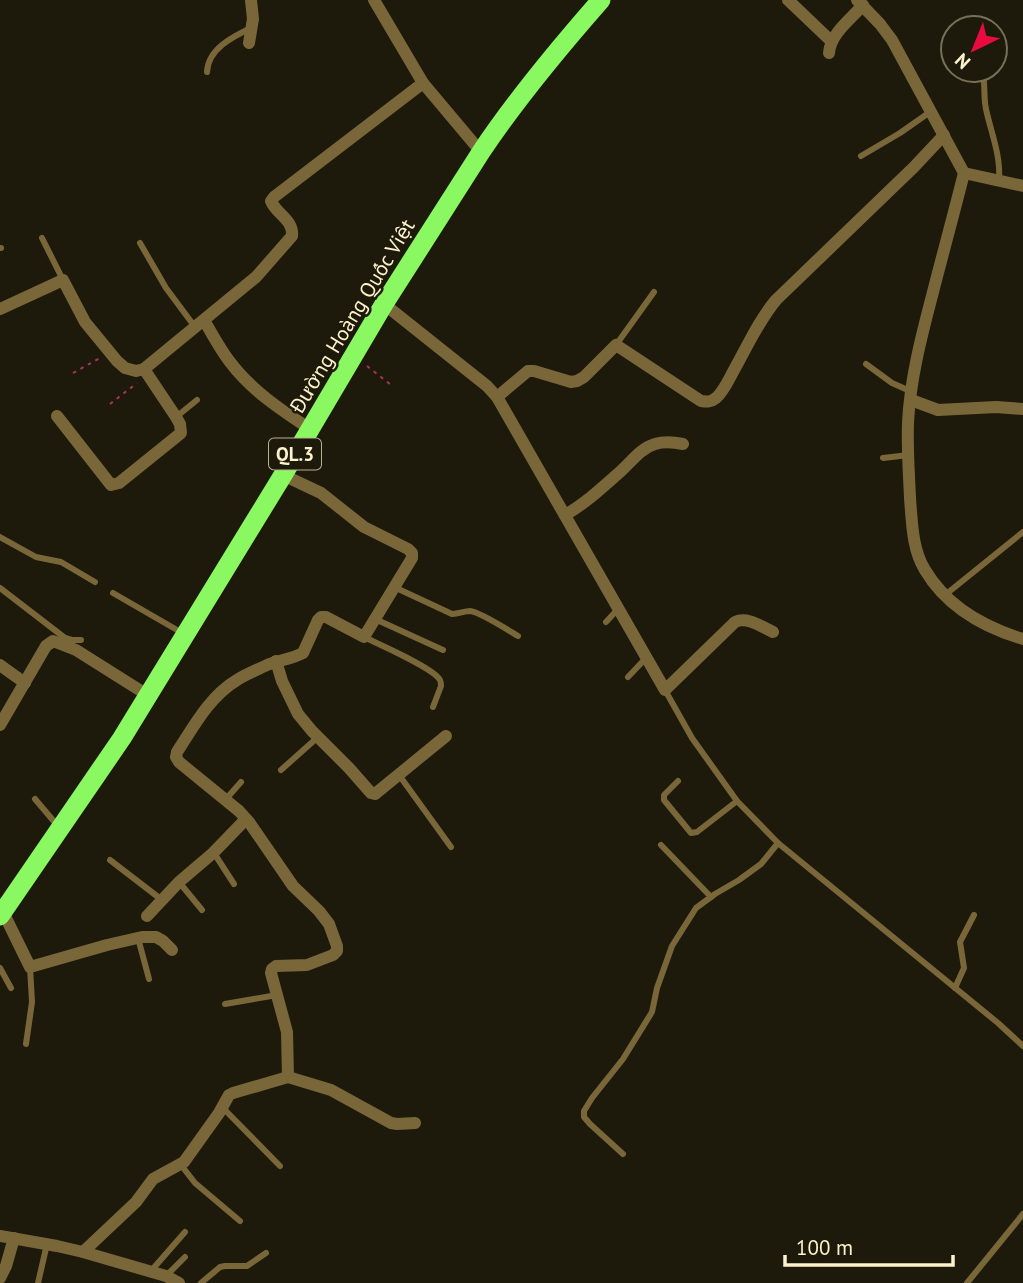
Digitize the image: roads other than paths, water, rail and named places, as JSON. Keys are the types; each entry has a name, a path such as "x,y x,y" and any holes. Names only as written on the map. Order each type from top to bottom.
{"highway":[{"name":"Đường Hoàng Quốc Việt","path":"2,914 149,696 384,304 495,130 551,57 601,0"}],"street":[{"path":"249,43 253,27 251,0"},
{"path":"374,0 423,83 481,152"},
{"path":"788,0 830,47 860,3 892,40 964,173 925,320 911,396 908,423 912,525 923,568 945,595 960,610 978,622 1023,639"},
{"path":"0,309 63,280 85,322 110,353 125,368 146,371 256,277 292,236 293,231 288,221 272,205 274,197 423,83"},
{"path":"497,397 528,371 578,382 616,345 701,401 715,399 776,300 944,135"},
{"path":"964,173 1023,186"},
{"path":"384,304 497,397 664,690 740,619 773,632"},
{"path":"199,324 251,385 275,406 310,429"},
{"path":"57,416 111,485 119,483 179,437 182,429 146,371"},
{"path":"911,396 937,410 996,407 1023,409"},
{"path":"565,515 579,507 648,447 663,442 683,444"},
{"path":"283,475 321,493 364,527 408,548 412,553 412,558 364,637 326,617 321,617 303,653 276,661 226,688 204,711 177,752 179,762 226,799 246,819 293,886 325,918 337,946 333,955 314,963 276,966 272,969 287,1032 288,1077"},
{"path":"0,725 46,646 53,641 76,650 149,696"},
{"path":"276,661 282,681 298,714 371,793 375,794 446,736"},
{"path":"0,665 24,683"},
{"path":"147,915 178,882 213,853 246,819"},
{"path":"2,914 30,967 138,938 156,937 172,950"},
{"path":"83,1252 136,1202 153,1179 181,1165 233,1093 288,1077 331,1090 391,1123 415,1123"},
{"path":"0,1236 12,1246 83,1252 151,1271 179,1283"},
{"path":"0,1278 12,1246"}],"lane":[{"path":"207,72 213,54 220,47 253,27"},
{"path":"985,84 985,107 999,161 999,181"},
{"path":"861,156 931,111"},
{"path":"42,238 63,280"},
{"path":"140,243 166,288 199,324"},
{"path":"616,345 654,292"},
{"path":"866,365 911,396"},
{"path":"176,417 197,400"},
{"path":"883,458 909,455"},
{"path":"945,595 1023,532"},
{"path":"0,537 36,558 61,562 95,582"},
{"path":"394,587 452,614 468,611 476,613 518,636"},
{"path":"0,588 65,638 81,640"},
{"path":"113,593 186,635"},
{"path":"606,622 618,609"},
{"path":"374,619 443,650"},
{"path":"364,637 400,654 439,678 441,686 433,707"},
{"path":"628,677 646,658"},
{"path":"664,690 692,738 737,801 778,843 1023,1046"},
{"path":"281,770 318,737"},
{"path":"399,775 451,847"},
{"path":"678,781 664,795 664,800 691,833 697,832 737,801"},
{"path":"226,799 241,782"},
{"path":"35,799 60,829"},
{"path":"623,1154 590,1124 584,1117 584,1111 623,1059 652,1012 657,988 672,946 696,908 761,864 778,843"},
{"path":"661,845 711,897"},
{"path":"213,853 234,884"},
{"path":"110,860 162,900"},
{"path":"178,882 202,910"},
{"path":"955,988 964,968 960,942 974,915"},
{"path":"138,938 149,979"},
{"path":"26,1044 32,1002 30,967"},
{"path":"0,968 12,988"},
{"path":"225,1004 277,995"},
{"path":"222,1107 281,1166"},
{"path":"181,1165 195,1183 240,1222"},
{"path":"967,1283 1023,1214"},
{"path":"151,1271 185,1232"},
{"path":"38,1283 46,1248"},
{"path":"201,1283 220,1267 247,1266 266,1253"},
{"path":"166,1276 185,1258"}]}
